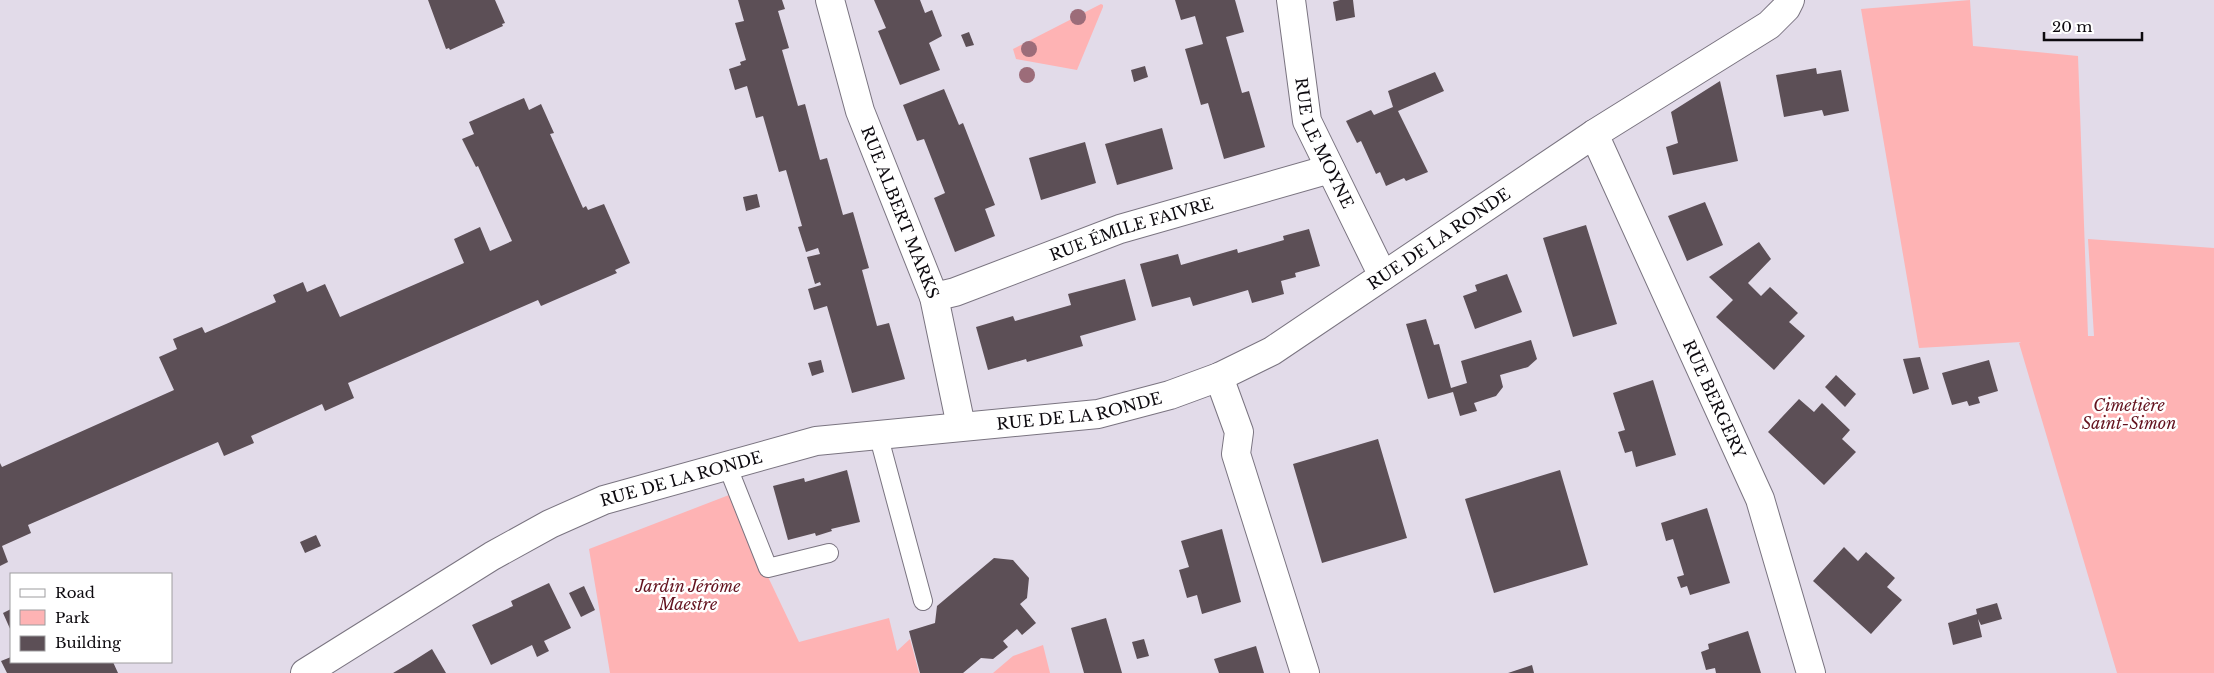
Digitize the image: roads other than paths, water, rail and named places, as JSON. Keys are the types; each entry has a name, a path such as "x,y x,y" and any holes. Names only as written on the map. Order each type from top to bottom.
{"street":[{"name":"RUE ALBERT MARKS","path":"830,0 860,111 934,297 961,426"},
{"name":"RUE LE MOYNE","path":"1291,0 1307,121 1383,276"},
{"name":"RUE DE LA RONDE","path":"305,673 492,556 550,524 604,500 816,440 1098,414 1170,395 1219,377 1272,351 1594,134 1769,25 1786,8 1790,0"},
{"name":"RUE BERGERY","path":"1594,134 1760,499 1811,673"},
{"name":"RUE ÉMILE FAIVRE","path":"934,297 955,292 1120,229 1330,168"},
{"path":"1219,377 1239,432 1236,454 1306,673"}],"lane":[{"path":"878,434 923,601"},
{"path":"727,465 768,568 829,553"}],"park label":[{"name":"Cimetière Saint-Simon","path":"2129,414"},
{"name":"Jardin Jérôme Maestre","path":"688,595"}]}
